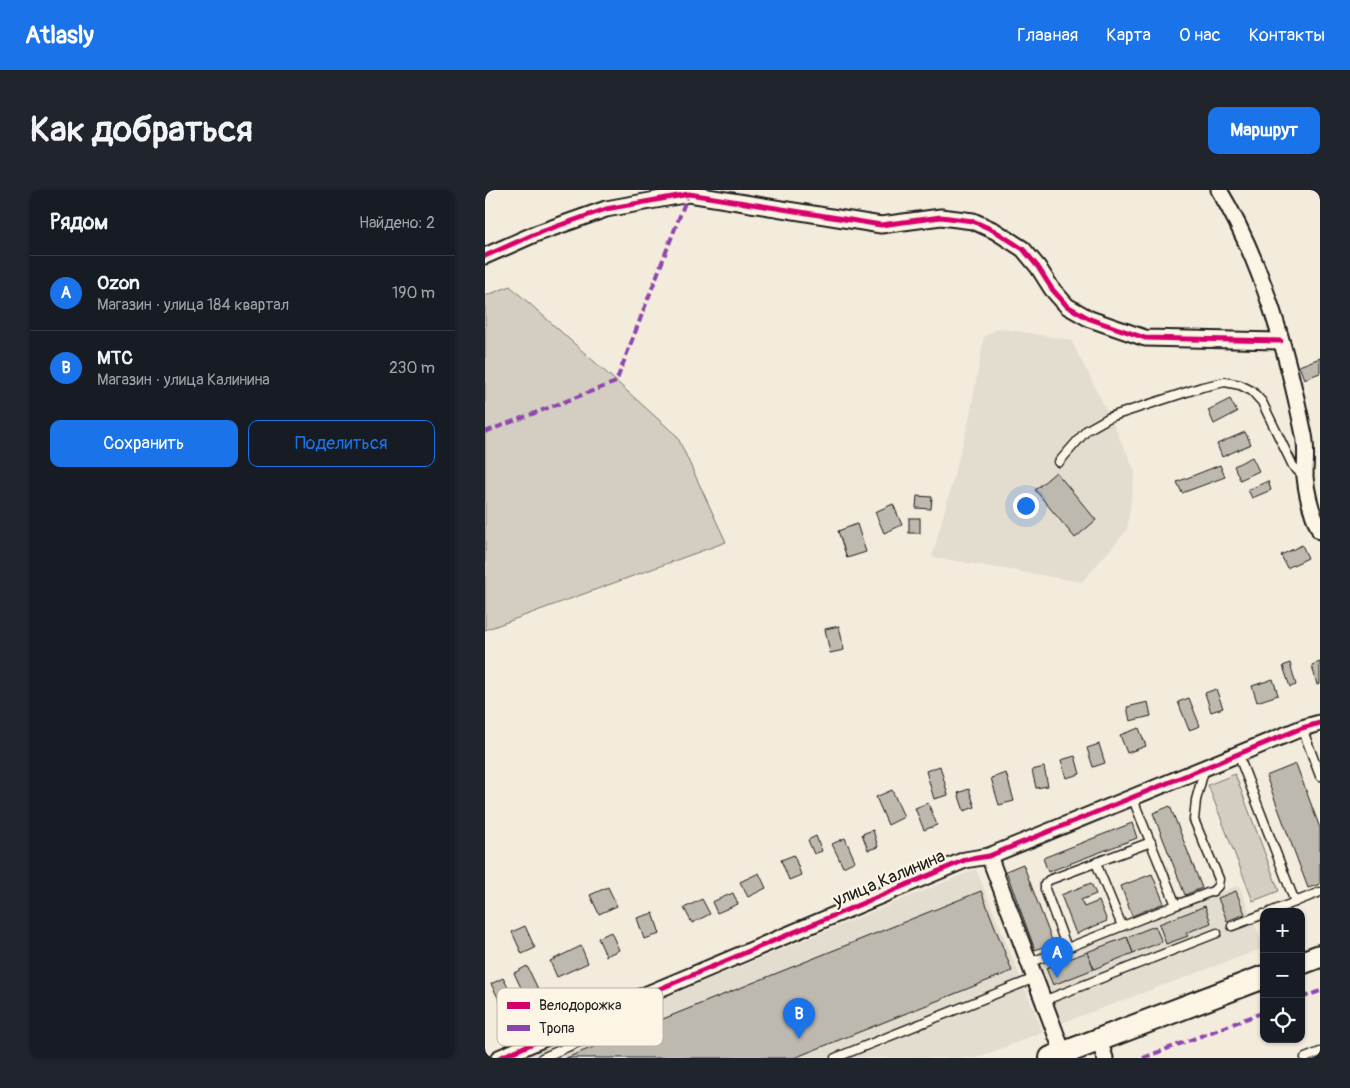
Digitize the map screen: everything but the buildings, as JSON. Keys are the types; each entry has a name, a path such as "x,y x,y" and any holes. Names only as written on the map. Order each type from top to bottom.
{"main road":[{"path":"1305,962 1320,956"},
{"path":"1057,1056 1102,1049 1260,979"}],"street":[{"path":"1219,190 1254,260 1268,296 1304,437 1305,479 1311,512 1320,532"},
{"path":"485,256 535,234 607,209 689,194 881,224 941,218 965,220 973,221 995,231 1023,249 1067,306 1090,319 1145,338 1281,341"},
{"path":"1305,479 1320,470"},
{"name":"улица Калинина","path":"662,988 965,860 989,856 1302,728 1320,723"},
{"path":"989,856 1043,1000 1057,1056"},
{"name":"улица Калинина","path":"499,1058 527,1046"}],"lane":[{"path":"1059,462 1087,430 1110,417 1202,387 1225,382 1240,385 1252,391 1262,402 1293,466 1305,479"},
{"path":"1302,728 1320,776"},
{"path":"1238,754 1295,902"},
{"path":"1029,962 1213,891 1218,886 1219,879 1195,820 1196,800 1205,768"},
{"path":"1133,797 1176,905"},
{"path":"1067,948 1045,890 1045,884 1049,880 1151,842"},
{"path":"1096,862 1122,926"},
{"path":"1280,908 1320,892"},
{"path":"1232,926 1260,916"},
{"path":"1043,1000 1217,933"},
{"path":"835,1058 1035,978"},
{"path":"541,1058 571,1046"},
{"path":"1305,1058 1320,1052"}],"shaded area":[{"path":"510,286 677,436 726,542 485,630 485,296"},
{"path":"998,328 1071,340 1135,471 1127,530 1082,582 932,557 969,420 984,337"},
{"path":"1235,774 1279,891 1253,901 1208,785"},
{"path":"976,869 1043,1032 977,1058 519,1058 548,1046 663,1046 663,998"},
{"path":"1239,885 1260,938 1260,949 1062,1023 1039,965"}],"marked path":[{"path":"485,432 616,382 689,192"},
{"path":"1305,997 1320,991"},
{"path":"1143,1058 1260,1014"}],"cycle path":[{"path":"485,256 535,234 606,209 689,194 881,225 941,217 973,221 995,231 1023,249 1067,306 1090,319 1145,338 1281,341"},
{"path":"662,988 965,860 989,856 1302,728 1320,723"},
{"path":"499,1058 527,1046"}],"place":[{"name":"Ozon","path":"1057,978"},
{"name":"МТС","path":"799,1039"}]}
